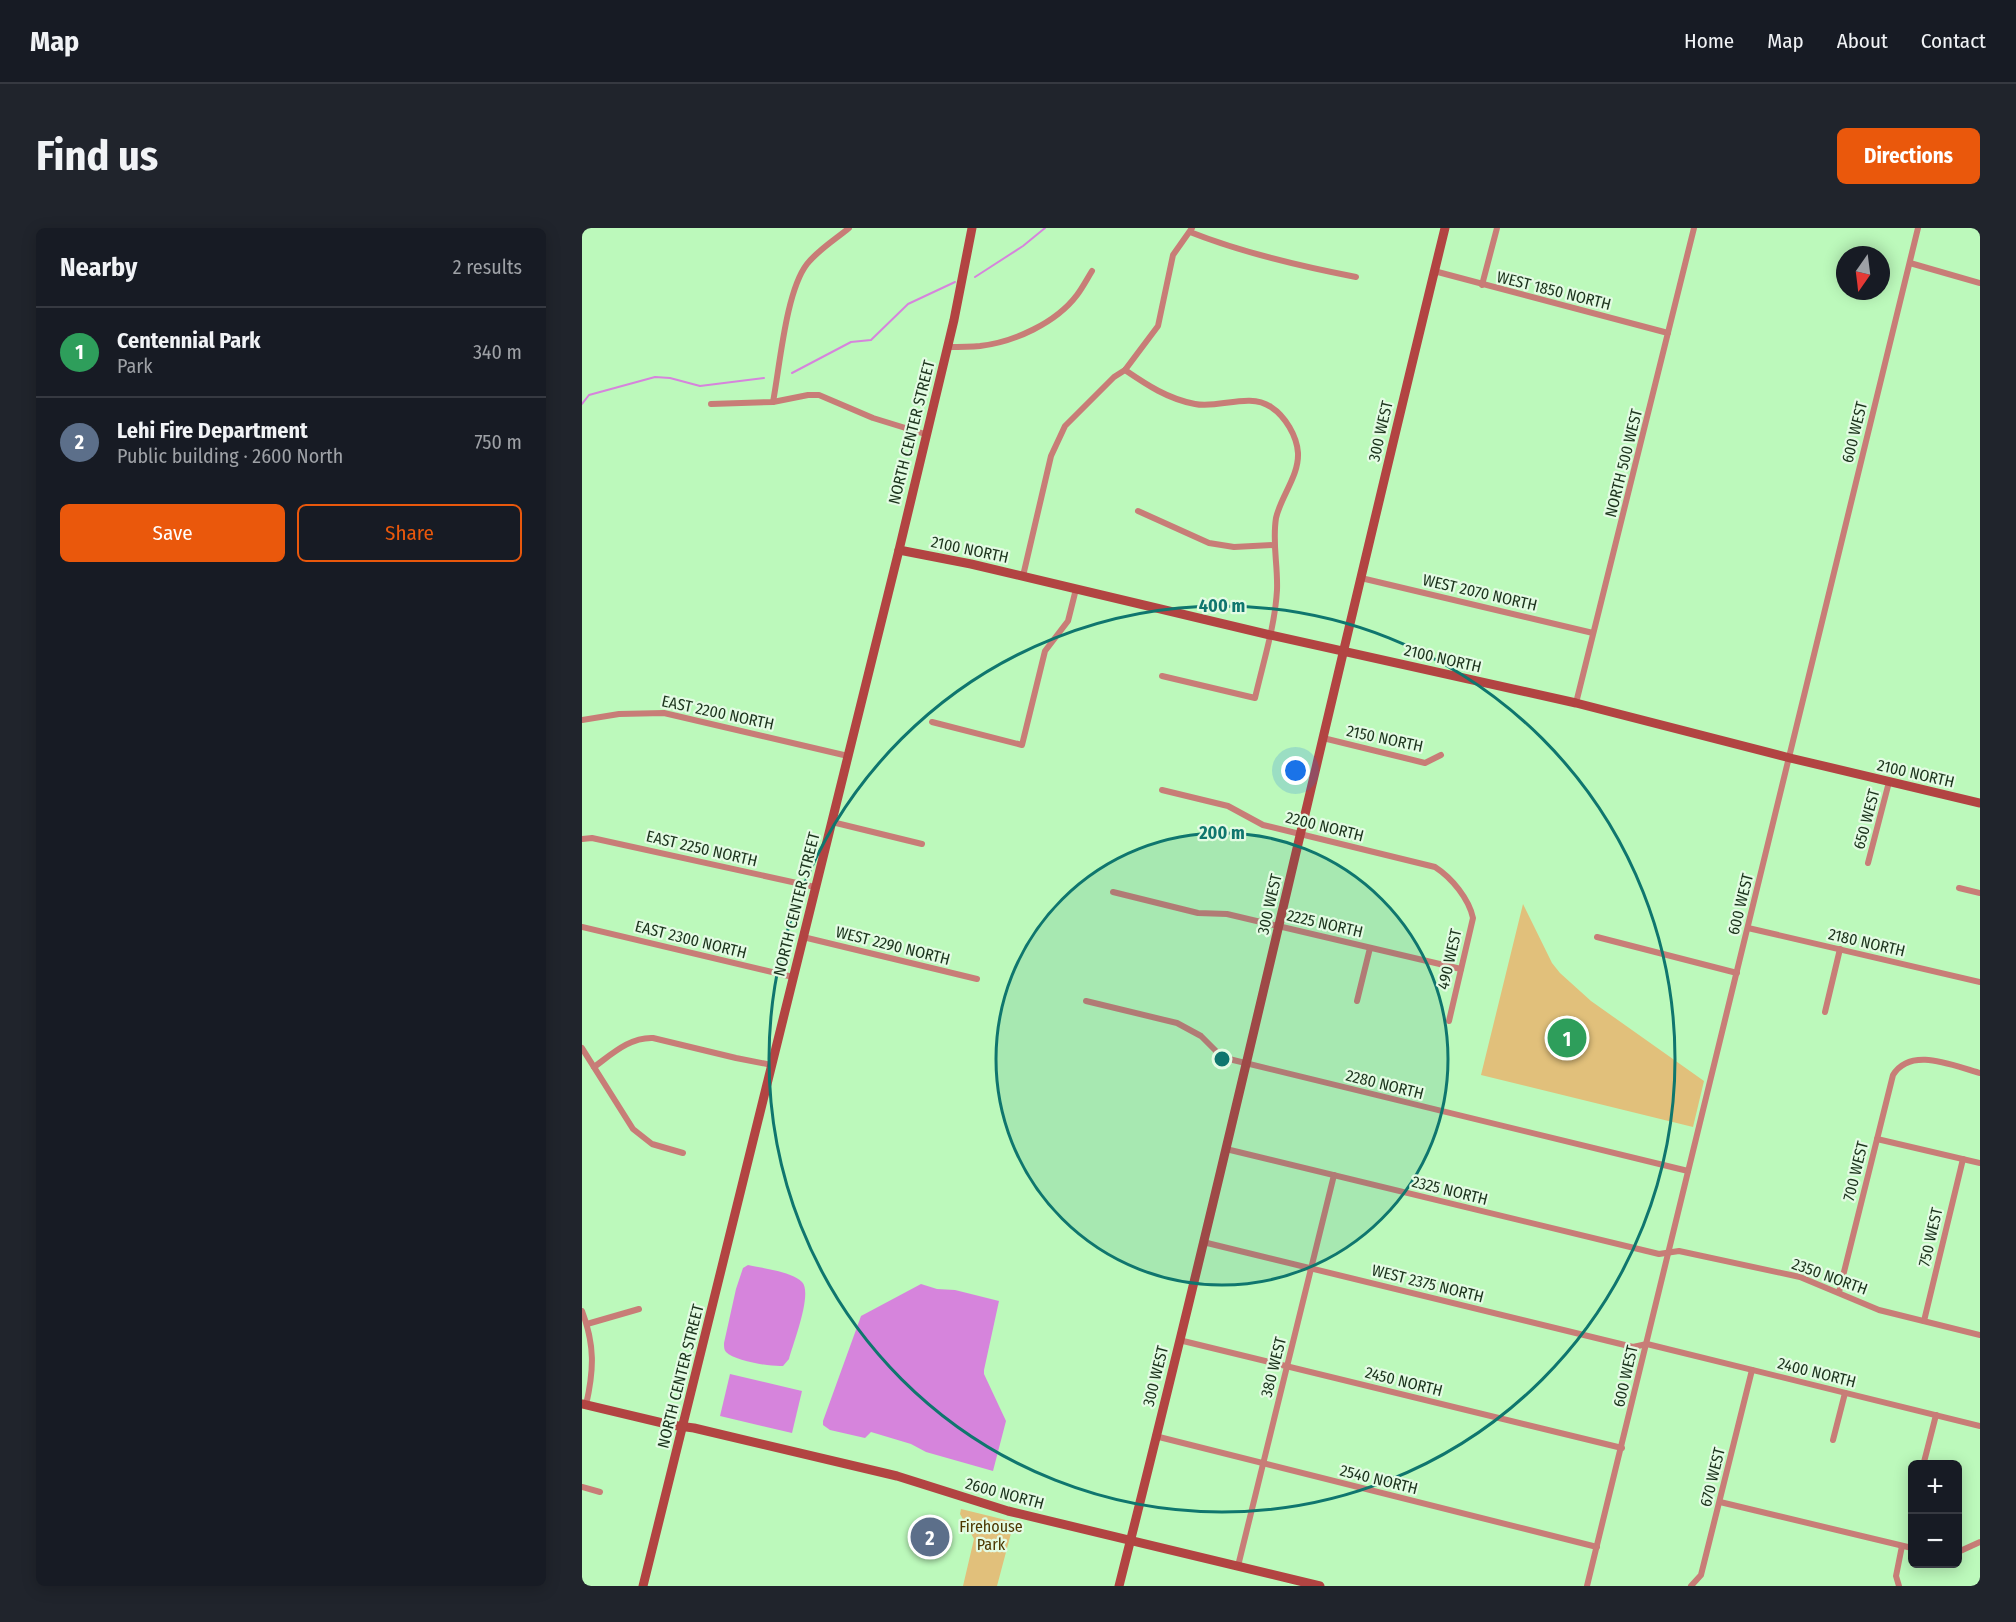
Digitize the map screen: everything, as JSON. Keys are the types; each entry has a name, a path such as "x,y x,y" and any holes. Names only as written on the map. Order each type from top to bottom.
{"street":[{"path":"773,402 790,306 798,277 808,262 849,228"},
{"name":"NORTH CENTER STREET","path":"643,1586 899,550 947,347 972,228"},
{"name":"300 WEST","path":"1119,1586 1247,1064 1445,228"},
{"path":"1482,285 1497,228"},
{"name":"NORTH 500 WEST","path":"1576,703 1694,228"},
{"name":"600 WEST","path":"1587,1586 1918,228"},
{"path":"1023,576 1051,456 1065,426 1114,377 1125,370 1158,326 1173,255 1191,230 1218,243 1279,261 1356,277"},
{"path":"1910,263 1980,283"},
{"path":"947,347 980,346 1005,341 1051,319 1076,296 1092,271"},
{"name":"WEST 1850 NORTH","path":"1434,271 1668,333"},
{"path":"1125,370 1155,390 1175,399 1196,404 1216,405 1257,401 1271,407 1289,426 1294,435 1298,453 1296,469 1277,516 1273,545 1277,559 1277,593 1255,698 1162,676"},
{"path":"711,404 773,402 819,395 873,418 925,434"},
{"path":"1138,511 1209,543 1234,547 1273,545"},
{"name":"2100 NORTH","path":"899,550 1023,576 1270,635 1576,703 1790,759 1980,803"},
{"name":"WEST 2070 NORTH","path":"1361,578 1593,633"},
{"path":"932,722 1022,745 1045,651 1068,621 1076,589"},
{"name":"EAST 2200 NORTH","path":"582,720 619,714 664,713 848,756"},
{"name":"2150 NORTH","path":"1323,738 1425,763 1441,754"},
{"name":"650 WEST","path":"1868,863 1889,782"},
{"name":"2200 NORTH","path":"1162,790 1228,806 1263,825 1435,867 1448,875"},
{"path":"832,822 922,844"},
{"name":"EAST 2250 NORTH","path":"582,839 592,838 658,851 815,887"},
{"name":"490 WEST","path":"1448,875 1471,910 1473,918 1449,1021"},
{"path":"1959,888 1980,893"},
{"name":"2225 NORTH","path":"1113,892 1198,913 1227,914 1461,969"},
{"name":"EAST 2300 NORTH","path":"582,927 793,977"},
{"name":"2180 NORTH","path":"1749,928 1980,982"},
{"name":"WEST 2290 NORTH","path":"803,937 977,980"},
{"path":"1597,937 1737,973"},
{"path":"1357,1001 1370,948"},
{"path":"1825,1012 1840,949"},
{"name":"2280 NORTH","path":"1086,1001 1177,1023 1201,1036 1218,1053 1229,1059 1688,1171"},
{"path":"594,1066 630,1042 641,1038 653,1038 772,1065"},
{"path":"582,1048 641,1137 663,1149 683,1153"},
{"name":"700 WEST","path":"1839,1292 1893,1075 1898,1067 1914,1059 1924,1059 1980,1073"},
{"path":"1877,1139 1980,1163"},
{"name":"2325 NORTH","path":"1226,1149 1659,1254 1669,1252"},
{"name":"750 WEST","path":"1924,1321 1963,1159"},
{"name":"380 WEST","path":"1238,1566 1334,1175"},
{"name":"WEST 2375 NORTH","path":"1203,1242 1633,1347 1647,1344"},
{"name":"2350 NORTH","path":"1669,1252 1679,1251 1800,1277 1879,1310 1980,1335"},
{"path":"587,1324 639,1310"},
{"path":"582,1311 587,1324 593,1365 584,1405"},
{"name":"2450 NORTH","path":"1179,1340 1622,1448"},
{"name":"2400 NORTH","path":"1647,1344 1980,1426"},
{"name":"670 WEST","path":"1691,1586 1701,1575 1752,1370"},
{"path":"1833,1440 1845,1393"},
{"name":"2600 NORTH","path":"584,1405 870,1469 1008,1510 1238,1566 1284,1582 1320,1586"},
{"path":"1925,1460 1936,1415"},
{"name":"2540 NORTH","path":"1155,1436 1597,1546"},
{"path":"582,1487 600,1491"},
{"path":"1719,1502 1908,1547"},
{"path":"1962,1551 1979,1545"},
{"path":"1899,1586 1896,1576 1902,1546"}],"green space":[{"path":"1523,904 1552,963 1560,973 1591,1001 1704,1081 1693,1127 1481,1075"},
{"name":"Firehouse Park","path":"961,1509 1014,1522 997,1586 963,1586 974,1539 960,1514"}],"shaded area":[{"path":"748,1265 792,1276 802,1282 805,1288 801,1319 789,1359 783,1366 745,1361 724,1349 736,1289 743,1268"},
{"path":"921,1284 999,1301 984,1370 1006,1421 993,1471 926,1452 911,1444 871,1432 865,1438 830,1430 823,1425 861,1316"},
{"path":"730,1374 802,1391 792,1433 720,1416"}],"waterway":[{"path":"975,277 1023,246 1045,228"},
{"path":"792,373 851,342 871,340 908,304 955,282"},
{"path":"582,404 589,395 655,377 670,378 700,386 764,378"}],"place":[{"name":"Centennial Park","path":"1567,1038"},
{"name":"Lehi Fire Department","path":"930,1537"}]}
